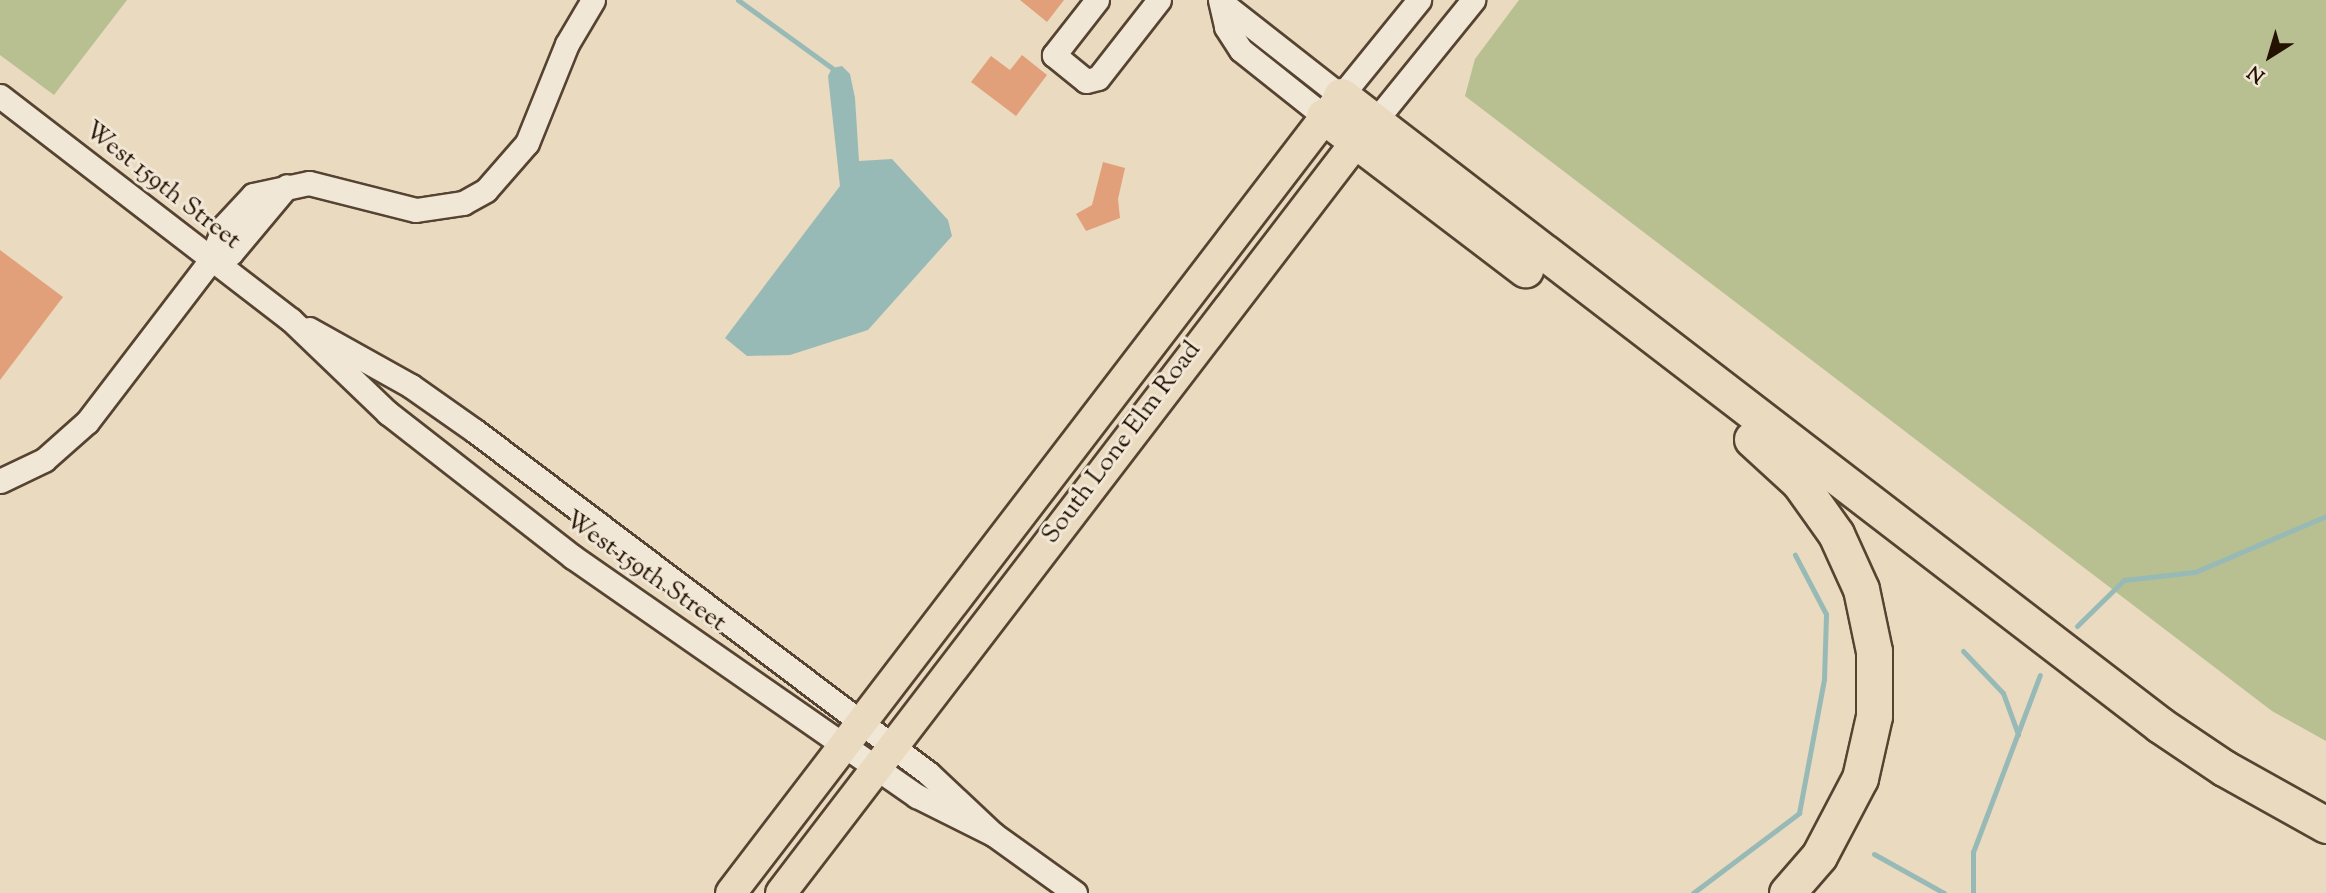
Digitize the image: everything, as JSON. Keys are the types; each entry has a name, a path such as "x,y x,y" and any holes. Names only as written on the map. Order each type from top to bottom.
{"highway":[{"path":"1333,106 1753,440 1799,482 1836,534 1869,617 1874,716 1848,806 1819,856 1787,893"},
{"path":"1365,133 2160,725 2326,825"}],"main road":[{"name":"South Lone Elm Road","path":"731,893 849,733 1333,106"},
{"name":"South Lone Elm Road","path":"781,893 883,756 1365,133"}],"street":[{"path":"0,481 44,460 88,422 211,260 231,253 289,185 337,188 416,210 463,203 486,190 527,143 567,44 593,0"},
{"path":"1097,0 1054,55 1086,81 1098,78 1158,0"},
{"name":"South Lone Elm Road","path":"1333,106 1419,0"},
{"name":"South Lone Elm Road","path":"1365,133 1473,0"},
{"path":"1221,1 1226,27 1241,50 1333,106"},
{"name":"West 159th Street","path":"0,96 290,320 388,413 462,473 883,756 960,799 993,834 1075,893"},
{"name":"West 159th Street","path":"290,320 348,348 475,431 849,733"}],"green space":[{"path":"0,0 127,0 54,95 0,55"},
{"path":"1519,0 2326,0 2326,741 2272,711 1465,96 1475,59"}],"water":[{"path":"842,66 850,74 855,98 859,161 892,159 948,220 952,236 868,330 790,355 747,356 725,338 840,186 828,76 832,68"}],"building":[{"path":"1020,0 1064,0 1047,22"},
{"path":"1022,55 1047,75 1016,116 971,82 991,56 1010,70"},
{"path":"1103,162 1125,168 1118,199 1120,218 1086,231 1076,214 1092,205"},
{"path":"0,250 63,297 0,380"}],"waterway":[{"path":"738,0 832,68"},
{"path":"2077,626 2124,580 2195,572 2326,516"},
{"path":"1693,893 1799,813 1824,679 1826,614 1795,555"},
{"path":"1963,651 2003,693 2018,734"},
{"path":"1973,893 1973,852 2040,675"},
{"path":"1874,854 1944,893"}]}
